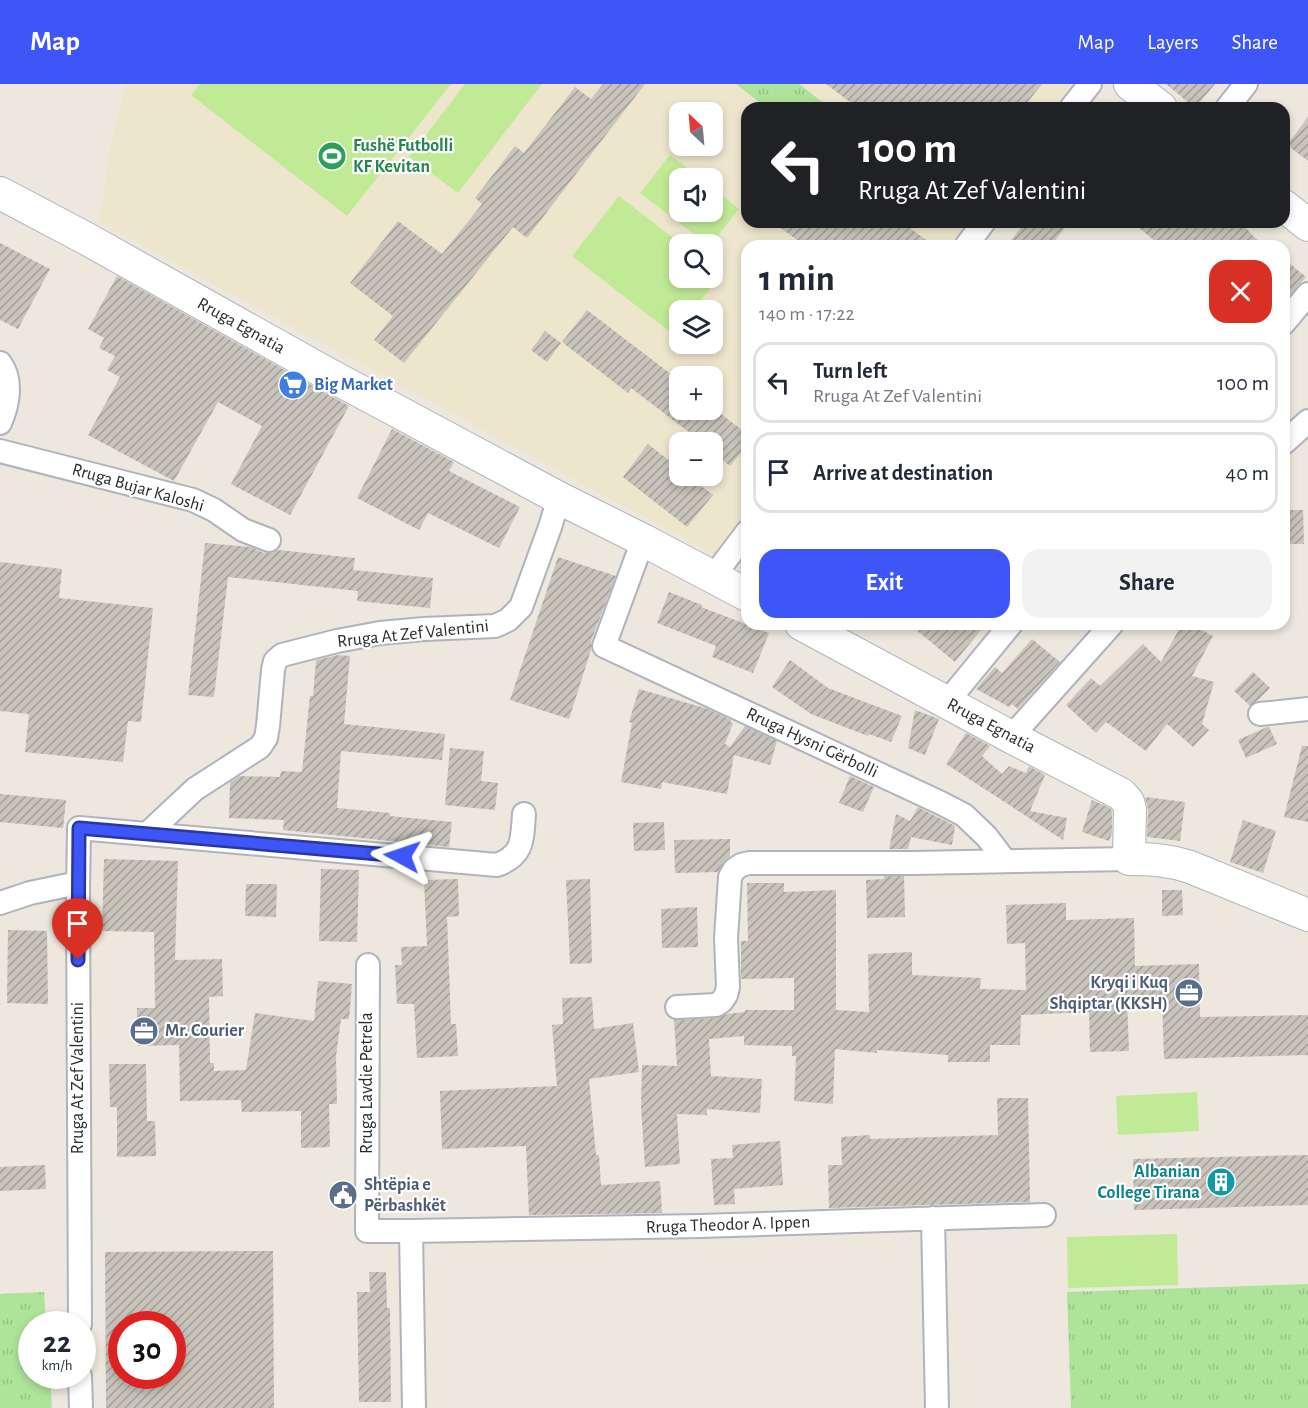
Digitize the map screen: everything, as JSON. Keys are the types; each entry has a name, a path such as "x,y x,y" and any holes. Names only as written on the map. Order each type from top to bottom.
{"street":[{"path":"1076,102 1090,84"},
{"path":"1130,84 1153,102"},
{"path":"1232,102 1246,84"},
{"name":"Rruga Egnatia","path":"0,193 326,373 559,498 741,592"},
{"path":"1290,211 1308,225"},
{"path":"1290,316 1308,294"},
{"path":"0,363 8,382 8,397 0,423"},
{"path":"1290,438 1308,421"},
{"name":"Rruga Bujar Kaloshi","path":"0,452 193,500 214,510 243,530 269,540"},
{"name":"Rruga At Zef Valentini","path":"147,834 195,789 260,747 266,738 275,661 282,655 380,633 495,626 508,620 521,608 559,498"},
{"name":"Rruga Hysni Gërbolli","path":"643,540 604,646 941,802 964,815 987,837 1005,861"},
{"path":"713,577 741,540"},
{"name":"Rruga Egnatia","path":"812,630 1121,794 1128,802 1130,809 1129,859"},
{"path":"947,702 1006,630"},
{"path":"1011,737 1107,630"},
{"path":"1260,714 1308,709"},
{"name":"Rruga At Zef Valentini","path":"80,1311 79,828 497,865 508,861 520,846 524,814"},
{"path":"677,1007 716,1005 726,995 728,987 726,938 730,877 734,870 749,863 1154,859 1190,867 1308,915"},
{"path":"0,903 30,893 78,883"},
{"name":"Rruga Lavdie Petrela","path":"368,966 367,1230 411,1231"},
{"name":"Rruga Theodor A. Ippen","path":"411,1231 700,1226 1044,1215"},
{"path":"933,1218 937,1408"},
{"path":"411,1231 414,1408"},
{"path":"81,1389 81,1408"}],"shaded area":[{"path":"126,84 1072,84 1058,102 741,102 741,228 962,228 954,240 741,240 741,520 714,555 99,222 112,138"}],"green space":[{"name":"Fushë Futbolli KF Kevitan","path":"200,84 451,84 347,216 191,95"},
{"path":"465,84 542,84 458,193 409,157"},
{"path":"736,84 799,84 822,102 759,102"},
{"path":"669,156 687,168 669,168 669,215 640,193"},
{"path":"619,196 669,235 669,288 711,288 701,300 669,300 669,331 572,256"},
{"path":"723,196 739,209 719,234 694,234 678,222 723,222"},
{"path":"1197,1092 1199,1131 1118,1135 1116,1096"},
{"path":"1177,1234 1178,1285 1068,1288 1067,1237"},
{"path":"1308,1284 1308,1408 1071,1408 1067,1292"},
{"path":"44,1292 45,1311 18,1311 18,1389 51,1389 52,1408 0,1408 0,1294"}],"building":[{"path":"603,84 645,84 527,238 513,227 404,363 374,340 393,316 350,283 398,221 442,254 482,204 475,198 515,146 524,153 575,87 591,99"},
{"path":"826,84 1042,84 1028,102 850,102"},
{"path":"1166,84 1215,84 1200,102 1188,102"},
{"path":"1308,117 1308,161 1290,147 1290,141"},
{"path":"781,228 910,228 926,240 797,240"},
{"path":"1020,228 1064,228 1056,240 1012,240"},
{"path":"1139,228 1246,228 1257,240 1154,240"},
{"path":"0,243 50,269 18,329 0,320"},
{"path":"1290,264 1306,277 1290,295"},
{"path":"117,276 349,406 290,515 231,484 262,426 218,402 174,481 88,435 120,377 107,370 115,356 99,348 104,338 88,329"},
{"path":"587,310 669,373 669,417 631,388 628,393 562,342"},
{"path":"545,331 561,343 547,362 531,350"},
{"path":"723,415 741,429 741,452 730,466 723,461 723,432 689,432 673,420 723,420"},
{"path":"392,429 454,462 449,471 520,507 499,548 428,513 419,530 357,498"},
{"path":"648,444 669,460 669,486 701,486 713,495 687,527 623,477"},
{"path":"1290,510 1303,510 1304,544 1290,544"},
{"path":"205,543 250,547 264,553 278,550 355,558 353,570 433,578 430,608 357,601 358,591 228,577 214,697 188,695"},
{"path":"558,557 616,576 591,641 591,650 569,719 510,700"},
{"path":"0,562 62,569 59,598 153,608 141,722 128,721 123,762 25,752 29,714 0,711"},
{"path":"669,592 741,622 741,630 761,630 769,633 753,673 712,657 716,646 657,623"},
{"path":"916,630 981,630 955,662"},
{"path":"1179,630 1202,630 1213,636 1192,676 1214,682 1202,724 1209,730 1193,747 1167,724 1146,751 1106,722 1096,733 1066,705 1091,678 1100,686 1143,644 1161,662"},
{"path":"1032,639 1060,662 1018,709 1012,704 1009,707 976,689 995,667 1002,673"},
{"path":"338,655 350,656 344,724 445,734 442,760 341,751 337,808 452,822 449,847 283,830 284,820 229,818 230,782 240,776 280,777 281,771 302,772 316,660"},
{"path":"790,660 828,688 902,716 891,742 869,734 868,736 811,714 772,687"},
{"path":"1253,672 1270,688 1250,706 1234,691"},
{"path":"639,689 708,709 731,720 730,722 733,723 725,744 730,747 745,726 777,741 770,765 734,755 727,794 662,782 661,789 621,782 632,723 629,722"},
{"path":"915,710 939,719 925,755 908,748"},
{"path":"1267,727 1277,744 1246,758 1238,740"},
{"path":"966,733 990,746 982,756 1002,774 1009,766 1026,773 1029,766 1045,775 1030,811 1067,818 1063,840 946,764"},
{"path":"1302,746 1308,746 1308,822 1284,817"},
{"path":"450,748 484,751 481,781 498,783 495,810 445,805"},
{"path":"850,776 874,787 863,812 839,803"},
{"path":"0,794 66,800 63,828 0,822"},
{"path":"1145,797 1185,802 1180,841 1147,837 1148,809"},
{"path":"1092,800 1112,811 1112,833 1109,841 1082,832"},
{"path":"918,807 955,826 952,845 911,837 908,849 889,849 896,814 910,821"},
{"path":"1243,820 1276,831 1263,873 1230,862"},
{"path":"664,822 665,850 634,851 633,823"},
{"path":"730,839 730,856 718,872 675,873 674,840"},
{"path":"104,859 178,861 175,960 222,959 223,996 209,997 210,1063 214,1063 214,1071 246,1070 255,1013 314,1021 318,981 352,984 349,1019 341,1019 336,1056 337,1104 329,1104 330,1147 301,1148 301,1111 242,1112 241,1100 180,1101 179,1045 138,1046 137,1008 155,1008 154,932 102,931"},
{"path":"321,869 359,870 357,942 319,941"},
{"path":"884,876 904,876 905,917 867,918 866,880 884,879"},
{"path":"458,879 459,916 447,917 451,1024 456,1024 458,1056 417,1058 414,1004 397,1004 395,965 402,965 401,947 427,946 424,880"},
{"path":"590,879 592,963 570,964 566,880"},
{"path":"747,883 784,883 784,892 836,890 836,1010 869,1012 868,954 912,952 912,975 981,978 980,989 1026,990 1025,943 1007,944 1006,905 1066,903 1066,920 1134,918 1135,966 1199,964 1200,1017 1308,1015 1308,1055 1164,1059 1162,998 1127,999 1129,1051 1090,1052 1089,1012 1021,1015 1020,1045 990,1045 990,1062 948,1062 948,1055 835,1049 833,1104 794,1101 796,1056 792,1056 792,1046 744,1045 744,1036 709,1039 711,1076 762,1079 760,1113 707,1109 707,1115 677,1114 680,1164 645,1167 641,1106 642,1065 677,1066 674,1020 717,1018 727,1014 745,1012 745,1010 794,1010 794,978 741,979 741,941 748,941"},
{"path":"246,884 277,884 276,917 245,916"},
{"path":"1162,890 1182,890 1183,915 1162,916"},
{"path":"697,907 698,947 662,948 661,909"},
{"path":"8,930 47,931 48,1004 7,1003"},
{"path":"592,997 594,1029 633,1023 639,1072 589,1079 601,1185 660,1181 662,1213 529,1215 526,1146 442,1149 440,1091 557,1086 552,1025 563,1024 562,998"},
{"path":"109,1064 146,1064 147,1121 155,1121 156,1156 117,1157 117,1107 110,1107"},
{"path":"997,1098 1028,1098 1030,1202 829,1208 828,1165 842,1165 841,1137 870,1135 870,1139 998,1135"},
{"path":"780,1141 783,1185 734,1189 735,1204 714,1205 711,1159 733,1158 732,1145"},
{"name":"Albanian College Tirana","path":"1308,1155 1308,1205 1134,1210 1133,1159"},
{"path":"45,1165 46,1189 0,1191 0,1167"},
{"path":"273,1251 274,1408 106,1408 105,1252"},
{"path":"369,1272 386,1272 387,1308 390,1308 391,1402 359,1402 357,1292 370,1292"}],"place":[{"name":"Fushë Futbolli KF Kevitan","path":"332,156"},
{"name":"Big Market","path":"293,385"},
{"name":"Kryqi i Kuq Shqiptar (KKSH)","path":"1189,993"},
{"name":"Mr. Courier","path":"144,1031"},
{"name":"Albanian College Tirana","path":"1221,1182"},
{"name":"Shtëpia e Përbashkët","path":"343,1195"}],"route":[{"path":"78,960 79,828 402,856"}]}
